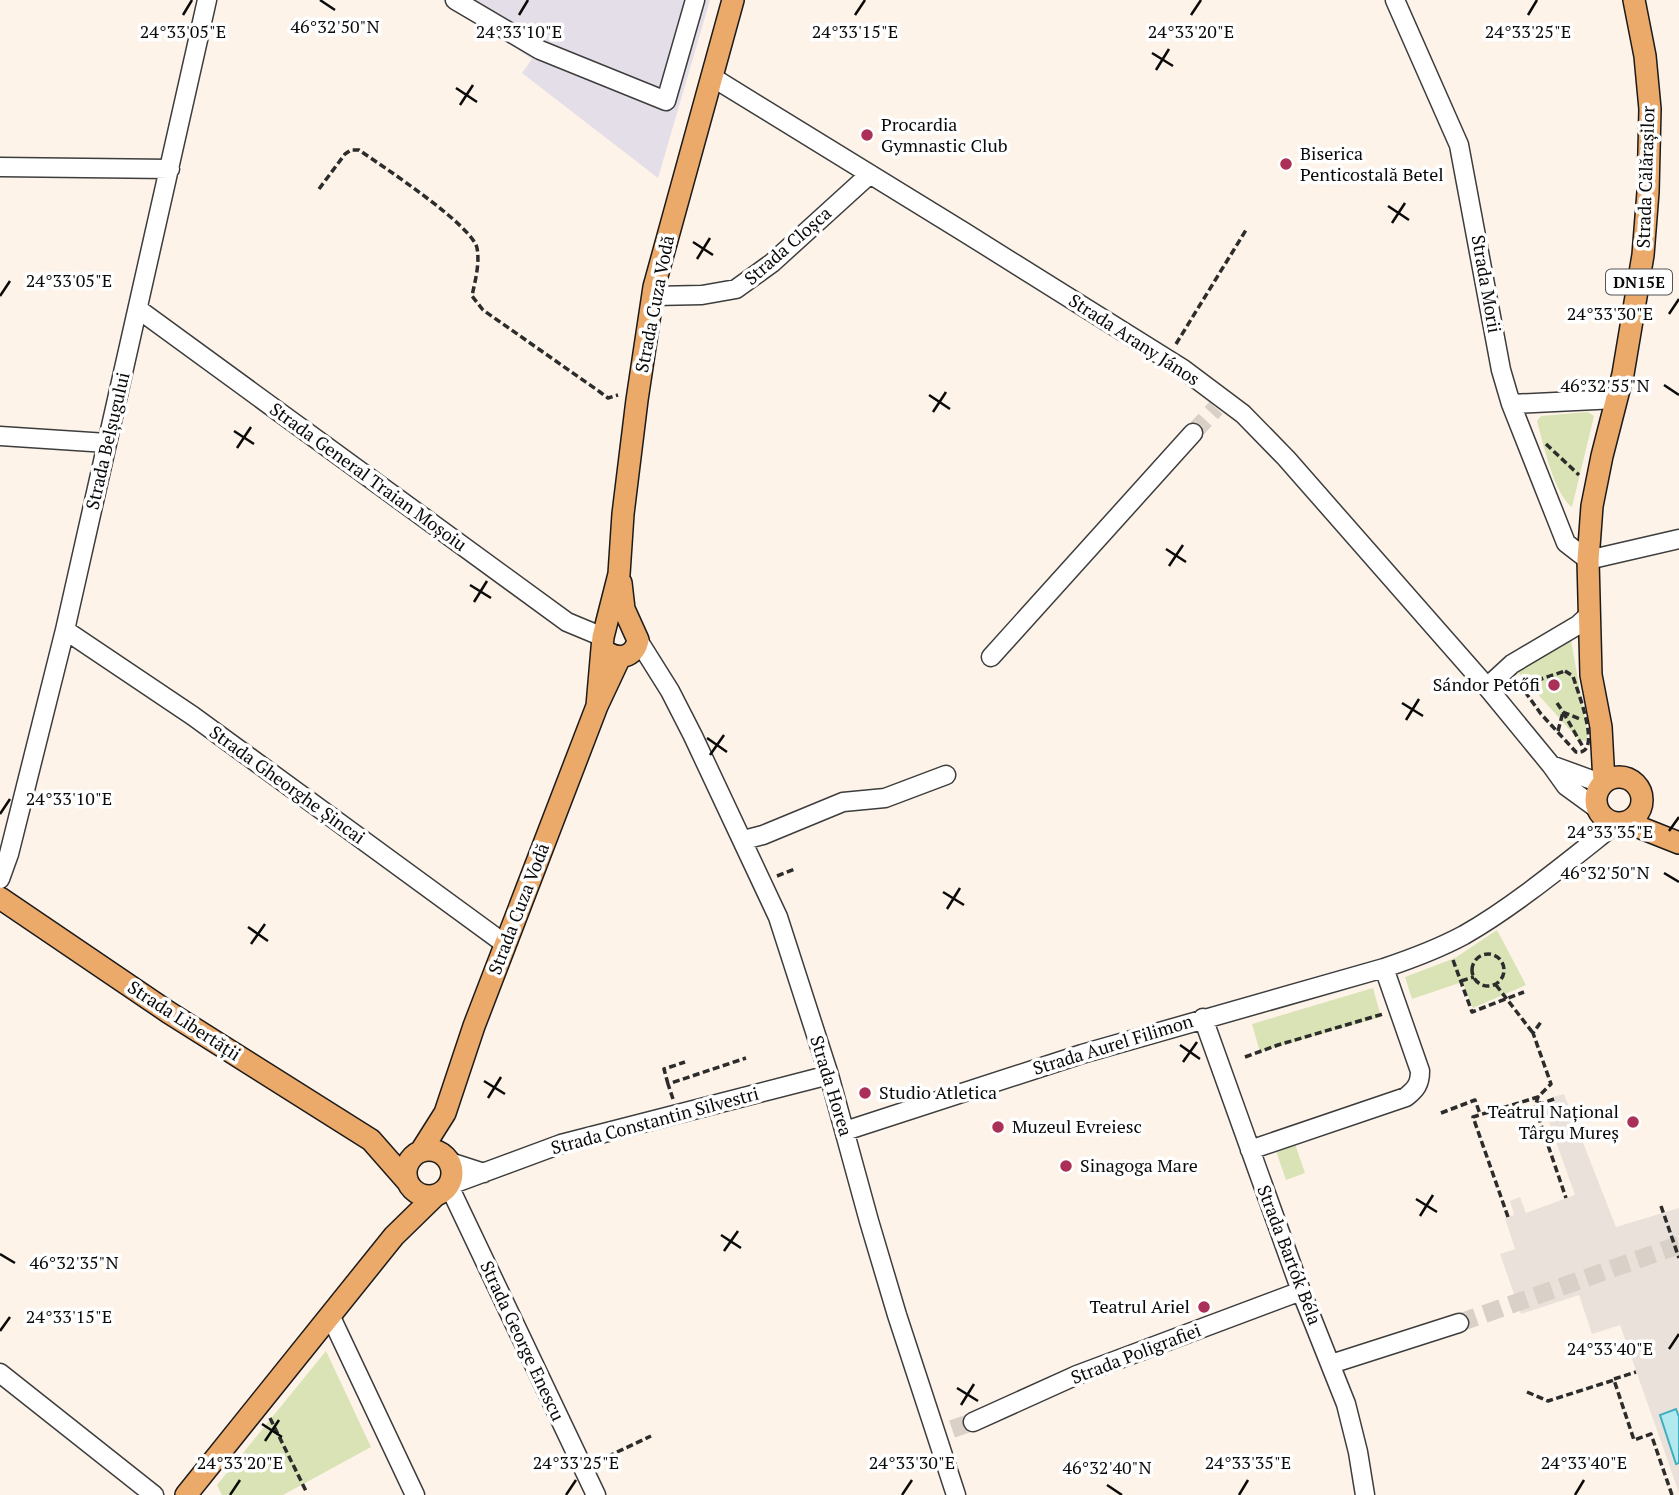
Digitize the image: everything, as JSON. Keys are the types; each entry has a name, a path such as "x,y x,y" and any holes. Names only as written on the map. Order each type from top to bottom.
{"main road":[{"name":"Strada Cuza Vodă","path":"597,706 603,637 619,574 623,514 636,408 658,267 733,0"},
{"name":"Strada Călărașilor","path":"1603,783 1594,726 1588,560 1592,506 1618,399 1643,254 1650,109 1646,56 1634,0"},
{"name":"Strada Cuza Vodă","path":"420,1152 444,1112 505,944 597,706 631,645 619,574"},
{"path":"616,622 629,624 631,645 609,653 603,637 616,622"},
{"name":"Strada Călărașilor","path":"1594,726 1630,780"},
{"path":"1611,817 1634,818 1642,803 1641,793 1630,780 1621,778 1603,783 1596,798 1611,817 1675,842"},
{"path":"1642,803 1675,842"},
{"name":"Strada Libertății","path":"0,898 168,1012 371,1140 410,1185"},
{"name":"Strada Cuza Vodă","path":"444,1112 450,1161"},
{"name":"Strada Libertății","path":"371,1140 420,1152"},
{"path":"189,1494 394,1236 445,1189 453,1170 450,1161 437,1151 420,1152 408,1164 410,1185 394,1236"},
{"path":"410,1185 425,1196 445,1189"}],"street":[{"name":"Strada Belșugului","path":"0,879 9,855 65,630 207,0"},
{"path":"455,0 479,6 540,50 666,101 695,0"},
{"name":"Strada Morii","path":"1395,0 1459,145 1501,370 1511,404 1566,543 1588,560"},
{"name":"Strada Arany János","path":"712,77 1183,369 1220,404 1243,414 1286,458 1487,687 1566,786 1611,817"},
{"path":"0,167 170,169"},
{"name":"Strada Cloșca","path":"653,296 702,295 736,289 772,263 870,174"},
{"name":"Strada General Traian Moșoiu","path":"138,309 567,622 603,637"},
{"path":"1511,404 1618,399"},
{"path":"991,657 1193,433"},
{"path":"0,436 107,443"},
{"path":"1588,560 1679,539"},
{"path":"1487,687 1512,664 1578,625 1588,615"},
{"name":"Strada Gheorghe Șincai","path":"65,630 193,716 505,944"},
{"name":"Strada Horea","path":"631,645 670,691 744,840 778,916 829,1075 872,1233 944,1432 956,1495"},
{"path":"1551,765 1603,783"},
{"path":"744,840 763,835 843,802 886,798 946,775"},
{"name":"Strada Aurel Filimon","path":"845,1131 1082,1054 1425,954 1464,934 1583,850 1611,817"},
{"path":"1250,1150 1406,1097 1416,1089 1420,1082 1420,1071 1384,968"},
{"name":"Strada Bartók Béla","path":"1203,1018 1301,1291 1346,1404 1365,1495"},
{"name":"Strada Constantin Silvestri","path":"445,1189 561,1144 829,1075"},
{"path":"450,1161 490,1171"},
{"name":"Strada George Enescu","path":"445,1189 596,1495"},
{"name":"Strada Poligrafiei","path":"977,1421 1077,1376 1301,1291"},
{"path":"330,1315 415,1495"},
{"path":"1331,1364 1459,1322"},
{"path":"0,1373 154,1495"}],"path":[{"path":"319,189 345,154 351,150 359,150 454,219 477,245 478,268 472,296 483,310 600,393 608,398 618,395"},
{"path":"1175,346 1246,230"},
{"path":"1540,438 1581,477 1584,466"},
{"path":"1564,671 1573,676 1594,726 1585,751 1576,752 1541,714 1526,693 1541,679 1564,671"},
{"path":"1557,703 1585,751"},
{"path":"1563,712 1594,726"},
{"path":"1558,733 1563,712"},
{"path":"772,879 795,869"},
{"path":"1479,945 1481,956 1473,968 1474,977 1486,986 1496,984 1504,973 1502,963 1491,955 1481,956"},
{"path":"1452,957 1472,1012 1524,992"},
{"path":"1502,963 1507,958"},
{"path":"1461,981 1474,977"},
{"path":"1496,984 1533,1033 1551,1084 1538,1097 1473,1117 1508,1217"},
{"path":"1245,1058 1278,1045 1391,1012"},
{"path":"1533,1033 1541,1022"},
{"path":"668,1084 746,1058"},
{"path":"674,1102 663,1069 685,1062"},
{"path":"1538,1097 1540,1104 1554,1099"},
{"path":"1538,1097 1535,1107 1566,1198"},
{"path":"1441,1112 1475,1100 1480,1115"},
{"path":"1661,1206 1679,1258"},
{"path":"1527,1392 1548,1401 1636,1372"},
{"path":"1614,1380 1634,1440 1657,1432"},
{"path":"271,1419 306,1491"},
{"path":"1651,1434 1672,1495"},
{"path":"590,1465 651,1436"}],"shaded area":[{"path":"443,0 710,0 658,178 522,73 532,59"},
{"path":"1564,1094 1616,1227 1679,1208 1679,1493 1620,1325 1592,1334 1579,1295 1521,1314 1500,1254 1515,1249 1505,1218 1514,1215 1510,1201 1520,1197 1526,1213 1575,1195 1543,1105 1554,1102 1553,1097"}],"green space":[{"path":"1588,412 1594,416 1572,507 1555,480 1537,421 1541,416"},
{"path":"1571,640 1588,736 1585,741 1578,739 1517,671"},
{"path":"1497,930 1526,985 1473,1008 1462,982 1412,999 1405,977 1455,958"},
{"path":"1373,988 1381,1017 1260,1052 1252,1024"},
{"path":"1295,1144 1305,1173 1286,1180 1276,1151"},
{"path":"326,1351 371,1447 283,1495 222,1495 217,1485"}],"water":[{"path":"1676,1409 1679,1417 1679,1463 1676,1464 1660,1415"}],"tunnel":[{"path":"1193,433 1216,408"},
{"path":"1459,1323 1679,1245"},
{"path":"952,1429 973,1422"}],"place":[{"name":"Procardia Gymnastic Club","path":"867,135"},
{"name":"Biserica Penticostală Betel","path":"1286,164"},
{"name":"Sándor Petőfi","path":"1554,685"},
{"name":"Studio Atletica","path":"865,1093"},
{"name":"Teatrul Național Târgu Mureș","path":"1633,1122"},
{"name":"Muzeul Evreiesc","path":"998,1127"},
{"name":"Sinagoga Mare","path":"1066,1166"},
{"name":"Teatrul Ariel","path":"1204,1307"}]}
